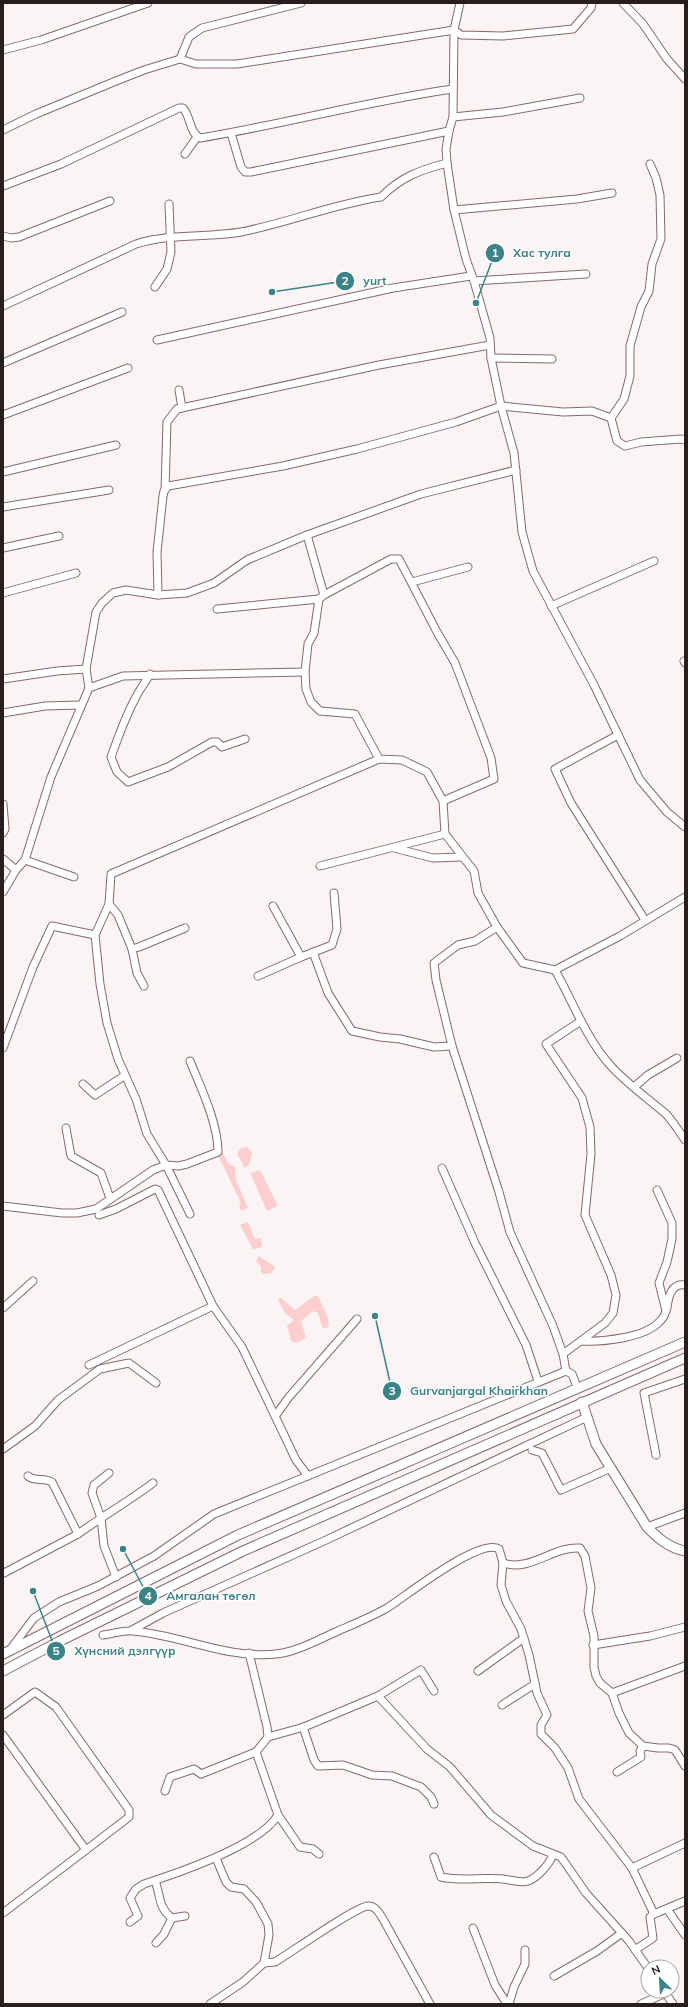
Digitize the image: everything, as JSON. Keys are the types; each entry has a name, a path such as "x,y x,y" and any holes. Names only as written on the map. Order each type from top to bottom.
{"main road":[{"path":"6,1652 238,1535 577,1387 685,1342"},
{"path":"3,1671 60,1641 243,1551 685,1358"},
{"path":"582,1402 596,1444 647,1527 657,1537 669,1545 685,1551"}],"street":[{"path":"3,50 41,40 148,3"},
{"path":"180,59 189,37 202,28 301,3"},
{"path":"460,3 454,30 453,117 448,131 446,149 447,163 454,210 490,345 491,358 501,406 514,453 522,532 533,571 594,685 640,780 667,812 685,827"},
{"path":"3,130 36,114 101,87 144,70 180,59 196,64 237,64 454,30 461,35 503,36 573,29 591,8 592,3"},
{"path":"624,3 643,24 667,59 685,79"},
{"path":"3,186 61,164 179,108 183,108 187,111 193,132 200,138 231,133 404,96 453,89"},
{"path":"453,117 503,112 580,98"},
{"path":"231,133 241,167 245,172 251,172 448,131"},
{"path":"185,154 197,137"},
{"path":"3,306 136,244 152,239 171,236 190,237 241,232 381,197 390,188 418,171 447,163"},
{"path":"650,164 656,178 660,195 661,239 652,264 649,292 641,307 630,346 630,376 624,399 611,418 617,441 625,446 641,442 685,440"},
{"path":"454,210 577,199 612,193"},
{"path":"3,236 11,238 19,237 110,201"},
{"path":"155,287 167,269 171,252 169,204"},
{"path":"157,340 393,288 473,278 586,274"},
{"path":"3,363 122,312"},
{"path":"158,595 156,552 165,490 167,422 177,409 379,366 490,345"},
{"path":"491,358 552,359"},
{"path":"3,415 128,368"},
{"path":"179,390 182,408"},
{"path":"165,490 168,486 268,469 357,449 456,422 501,406 562,412 592,411 611,418"},
{"path":"3,472 116,445"},
{"path":"3,892 16,870 26,860 51,777 89,688 86,669 96,612 102,603 113,593 126,590 158,595 187,593 214,583 247,560 307,535 421,494 516,470"},
{"path":"3,507 109,490"},
{"path":"307,535 322,597 314,633 308,644 305,672 306,689 312,702 320,711 355,714 380,759"},
{"path":"3,548 59,536"},
{"path":"217,609 322,597 394,558 399,559 436,632 455,662 492,758 494,779 444,801"},
{"path":"551,606 654,561"},
{"path":"412,582 468,567"},
{"path":"3,593 76,573"},
{"path":"3,679 57,671 86,669"},
{"path":"89,688 123,676 150,674 305,672"},
{"path":"150,674 142,690 135,697 111,758 117,772 128,782 168,767 212,742 217,742 222,747 245,739"},
{"path":"3,713 45,706 81,705"},
{"path":"618,735 555,769 571,803 645,920"},
{"path":"190,1214 177,1184 147,1134 136,1099 124,1076 107,1023 100,984 95,935 109,904 111,874 380,759 402,760 427,772 444,801 445,834 474,871 478,893 497,927 523,963 555,970 620,936 685,897"},
{"path":"3,804 5,829 3,833"},
{"path":"320,866 445,834"},
{"path":"393,848 432,858 462,857"},
{"path":"3,859 16,870"},
{"path":"26,860 74,877"},
{"path":"258,976 313,952 332,946 337,929 334,893"},
{"path":"109,904 118,915 132,948 137,973 144,986"},
{"path":"273,906 301,957"},
{"path":"3,1048 32,967 52,926 95,935"},
{"path":"497,927 475,941 458,945 434,963 436,980 452,1046 499,1192 510,1232 541,1298 563,1354 566,1370 572,1374 577,1387"},
{"path":"132,948 139,947 185,928"},
{"path":"313,952 328,994 352,1031 380,1037 400,1039 434,1047 452,1046"},
{"path":"555,970 572,1000 581,1021 607,1061 634,1088 666,1114 685,1140"},
{"path":"563,1354 605,1323 613,1313 616,1295 611,1275 585,1215 590,1154 590,1127 582,1098 546,1044 581,1021"},
{"path":"634,1088 648,1075 677,1058"},
{"path":"3,1206 37,1211 77,1213 96,1209 153,1170 166,1165 178,1166 187,1164 218,1152 218,1144 206,1100 190,1061"},
{"path":"83,1084 95,1095 124,1076"},
{"path":"66,1128 71,1156 101,1173 110,1198"},
{"path":"442,1168 475,1243 526,1345 538,1381"},
{"path":"99,1215 116,1209 155,1189 158,1190 213,1306 242,1347 276,1415 296,1460 308,1476"},
{"path":"657,1190 672,1223 672,1239 668,1262 659,1283 666,1310"},
{"path":"3,1308 33,1281"},
{"path":"581,1341 601,1342 632,1336 660,1322 666,1310 669,1294 674,1288 685,1285"},
{"path":"89,1366 213,1306"},
{"path":"276,1415 289,1397 357,1318"},
{"path":"3,1449 35,1426 58,1400 100,1369 129,1363 156,1383"},
{"path":"6,1652 34,1618 59,1602 116,1577 154,1556 214,1514 566,1370"},
{"path":"656,1455 644,1393 685,1379"},
{"path":"103,1635 131,1630 162,1613 324,1541 587,1417"},
{"path":"532,1450 542,1453 561,1490 611,1468"},
{"path":"109,1473 94,1485 92,1489 101,1518 104,1546 116,1577"},
{"path":"28,1476 30,1479 46,1479 52,1482 78,1534"},
{"path":"4,1573 78,1534 101,1518 126,1504 153,1483"},
{"path":"647,1527 685,1513"},
{"path":"131,1630 190,1641 226,1651 276,1654 298,1648 354,1624 386,1608 443,1568 486,1548 495,1546 499,1549 503,1563 501,1586 506,1601 524,1638 537,1693 547,1715 541,1725 541,1734 555,1748 568,1768 579,1799 632,1868 654,1914"},
{"path":"503,1563 512,1566 522,1565 570,1548 580,1548 584,1556 591,1588 588,1611 594,1636 594,1667 596,1676 600,1683 612,1693 618,1713 629,1732 643,1746 669,1748 675,1750 685,1766"},
{"path":"593,1645 650,1636 685,1627"},
{"path":"478,1671 524,1638"},
{"path":"248,1653 267,1727 268,1737"},
{"path":"612,1693 685,1666"},
{"path":"165,1791 170,1777 194,1768 201,1774 256,1752 268,1737 303,1727 378,1696 421,1670 434,1691"},
{"path":"502,1705 535,1684"},
{"path":"3,1715 35,1692 39,1693 56,1707 129,1810 129,1817 3,1913"},
{"path":"378,1696 428,1749 450,1767 491,1816 533,1846 561,1857 586,1893 622,1933 642,1959"},
{"path":"303,1727 314,1760 318,1766 343,1765 372,1775 392,1776 421,1787 431,1798 434,1804"},
{"path":"3,1735 86,1850"},
{"path":"617,1772 641,1757 640,1750 643,1746"},
{"path":"256,1752 278,1815 300,1846 313,1849 319,1854"},
{"path":"130,1922 138,1916 130,1898 136,1889 216,1858 237,1848 273,1824 278,1815"},
{"path":"632,1868 685,1843"},
{"path":"434,1857 441,1877 452,1879 487,1878 522,1882 533,1878 546,1866 553,1854"},
{"path":"216,1858 226,1882 231,1887 244,1889 249,1894 268,1924 269,1935 264,1963"},
{"path":"155,1881 160,1892 161,1906 164,1912 172,1918 185,1916"},
{"path":"635,1950 653,1938 650,1918 654,1914 685,1901"},
{"path":"210,2004 242,1982 264,1963 275,1962 341,1919 360,1908 368,1906 376,1908 383,1919 430,2004"},
{"path":"667,1909 685,1935"},
{"path":"156,1943 164,1934 172,1918"},
{"path":"474,1928 495,1985 508,2004"},
{"path":"554,1976 597,1951 622,1933"},
{"path":"508,2004 525,1964 525,1950"},
{"path":"641,2004 651,1999"}],"shaded area":[{"path":"247,1147 252,1153 249,1165 245,1168 237,1154 241,1148"},
{"path":"222,1152 229,1164 235,1167 236,1180 248,1208 241,1211 239,1205 241,1203 218,1155"},
{"path":"260,1170 278,1206 267,1211 250,1173"},
{"path":"248,1222 255,1239 261,1238 262,1246 259,1248 253,1249 240,1225"},
{"path":"259,1256 275,1267 272,1273 264,1274 261,1272 261,1267 256,1261"},
{"path":"314,1296 318,1296 328,1318 329,1326 325,1329 322,1327 318,1313 313,1311 301,1321 306,1338 297,1343 291,1341 287,1326 294,1320 285,1313 278,1300 281,1298 295,1310"}],"place":[{"name":"yurt","path":"272,292"},
{"name":"Хас тулга","path":"476,303"},
{"name":"Gurvanjargal Khairkhan","path":"375,1316"},
{"name":"Амгалан төгөл","path":"123,1549"},
{"name":"Хүнсний дэлгүүр","path":"33,1591"}]}
